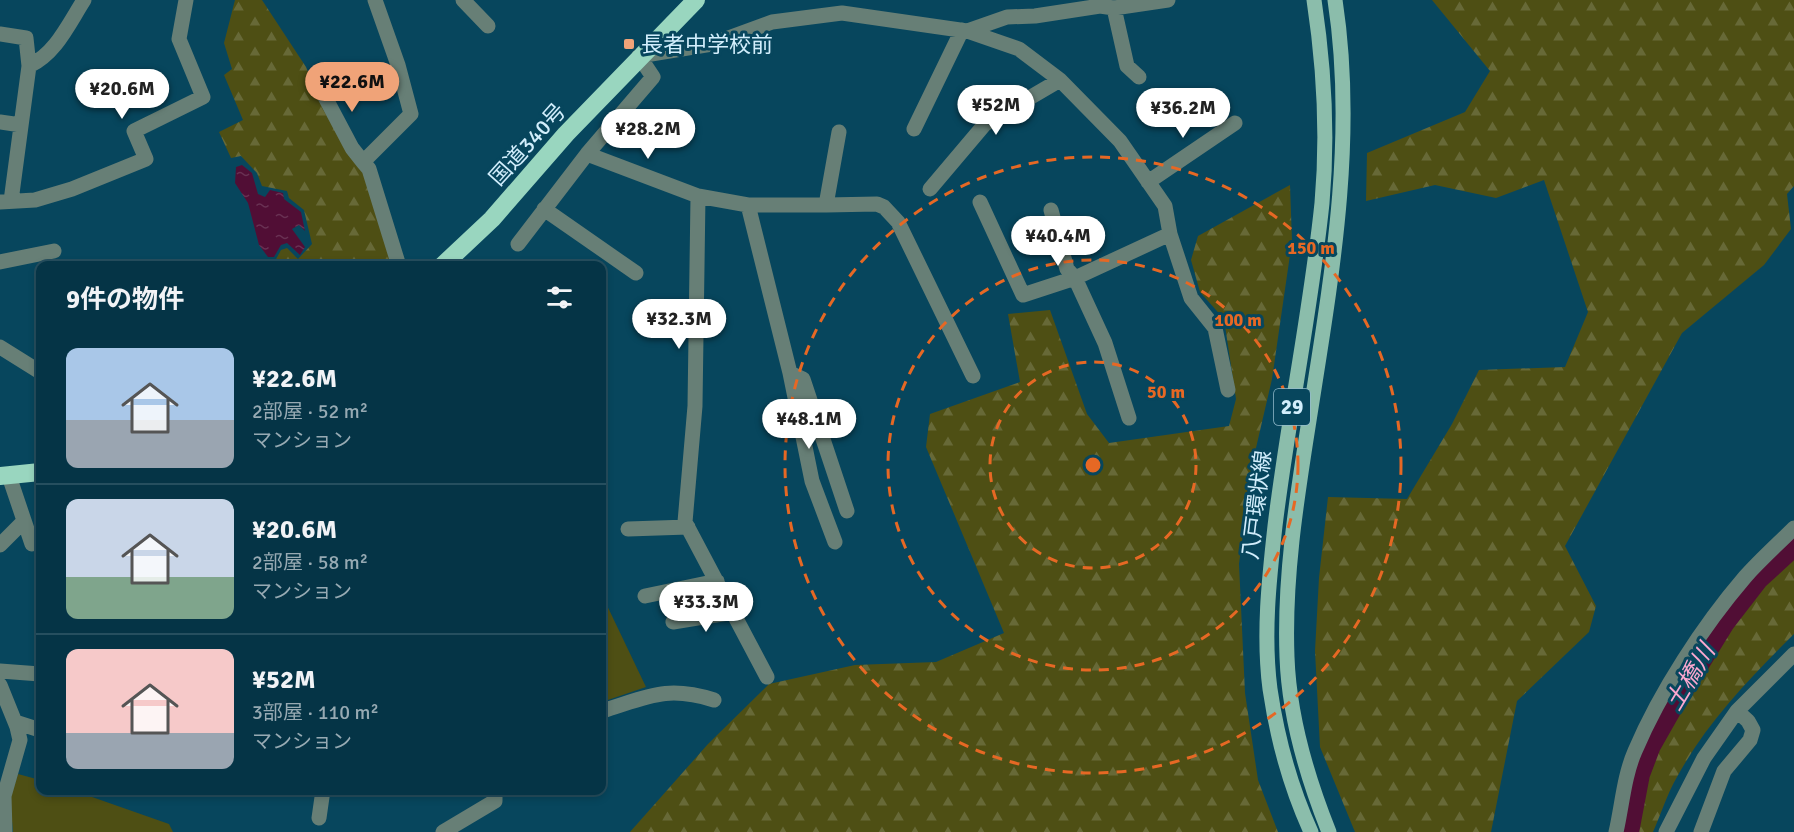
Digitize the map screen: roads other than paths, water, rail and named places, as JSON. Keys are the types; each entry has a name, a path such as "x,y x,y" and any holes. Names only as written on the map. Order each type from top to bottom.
{"highway":[{"name":"国道340号","path":"447,261 492,219 566,134 639,56 696,0"},
{"path":"4,476 36,472"}],"main road":[{"name":"八戸環状線","path":"1311,832 1302,811 1280,736 1270,688 1267,633 1269,584 1278,498 1322,201 1324,107 1314,0"},
{"name":"八戸環状線","path":"1329,832 1318,805 1293,710 1287,659 1286,601 1299,486 1338,229 1343,82 1335,0"}],"street":[{"path":"29,66 44,59 57,44 84,0"},
{"path":"0,34 26,38 29,66 21,125 5,202 36,200 72,189 146,159 134,131 203,97 179,39 186,0"},
{"path":"463,0 488,26"},
{"path":"915,129 964,31 1007,17 1035,16 1100,6 1114,8 1157,1"},
{"path":"363,162 411,114 378,2"},
{"path":"1114,8 1127,66 1139,77"},
{"path":"518,244 587,154 653,77 639,56 712,44 772,22 842,13 964,31 1019,49 1060,80 1120,141 1164,206 1170,234 1191,298 1215,328 1228,390"},
{"path":"316,80 352,148 369,169 397,261"},
{"path":"930,189 985,124 1060,80"},
{"path":"0,122 21,125"},
{"path":"1148,182 1235,123"},
{"path":"825,205 839,132"},
{"path":"587,154 698,196 748,205 877,204 884,207 898,222 912,246 973,376"},
{"path":"698,196 695,406 685,522 767,677"},
{"path":"980,202 1023,296 1075,279 1170,234"},
{"path":"748,205 790,373 812,481 835,542"},
{"path":"544,209 636,273"},
{"path":"1052,210 1067,269 1075,279 1105,343 1129,418"},
{"path":"0,262 54,251"},
{"path":"0,347 36,370"},
{"path":"790,373 803,380 847,511"},
{"path":"4,476 32,544"},
{"path":"0,545 24,521"},
{"path":"628,529 688,527"},
{"path":"1616,832 1628,770 1635,751 1671,683 1726,601 1746,576 1794,528"},
{"path":"645,596 717,581"},
{"path":"673,621 734,612"},
{"path":"1666,832 1704,758 1737,711 1794,654"},
{"path":"0,671 36,674"},
{"path":"0,685 20,740 4,796 5,832"},
{"path":"606,710 663,692 688,692 714,700"},
{"path":"1701,832 1724,771 1750,740 1753,730 1748,721 1737,711"},
{"path":"15,722 36,729"},
{"path":"319,818 322,795"},
{"path":"443,832 495,801 495,795"}],"water":[{"path":"242,165 252,173 258,194 265,197 270,190 283,193 284,199 301,212 305,231 299,225 292,229 305,247 300,255 287,243 281,245 274,257 268,257 259,245 248,203 235,183 236,167"}],"waterway":[{"name":"土橋川","path":"1627,832 1638,774 1649,745 1670,708 1723,622 1757,578 1794,544"}],"place":[{"name":"長者中学校前","path":"629,44"}]}
